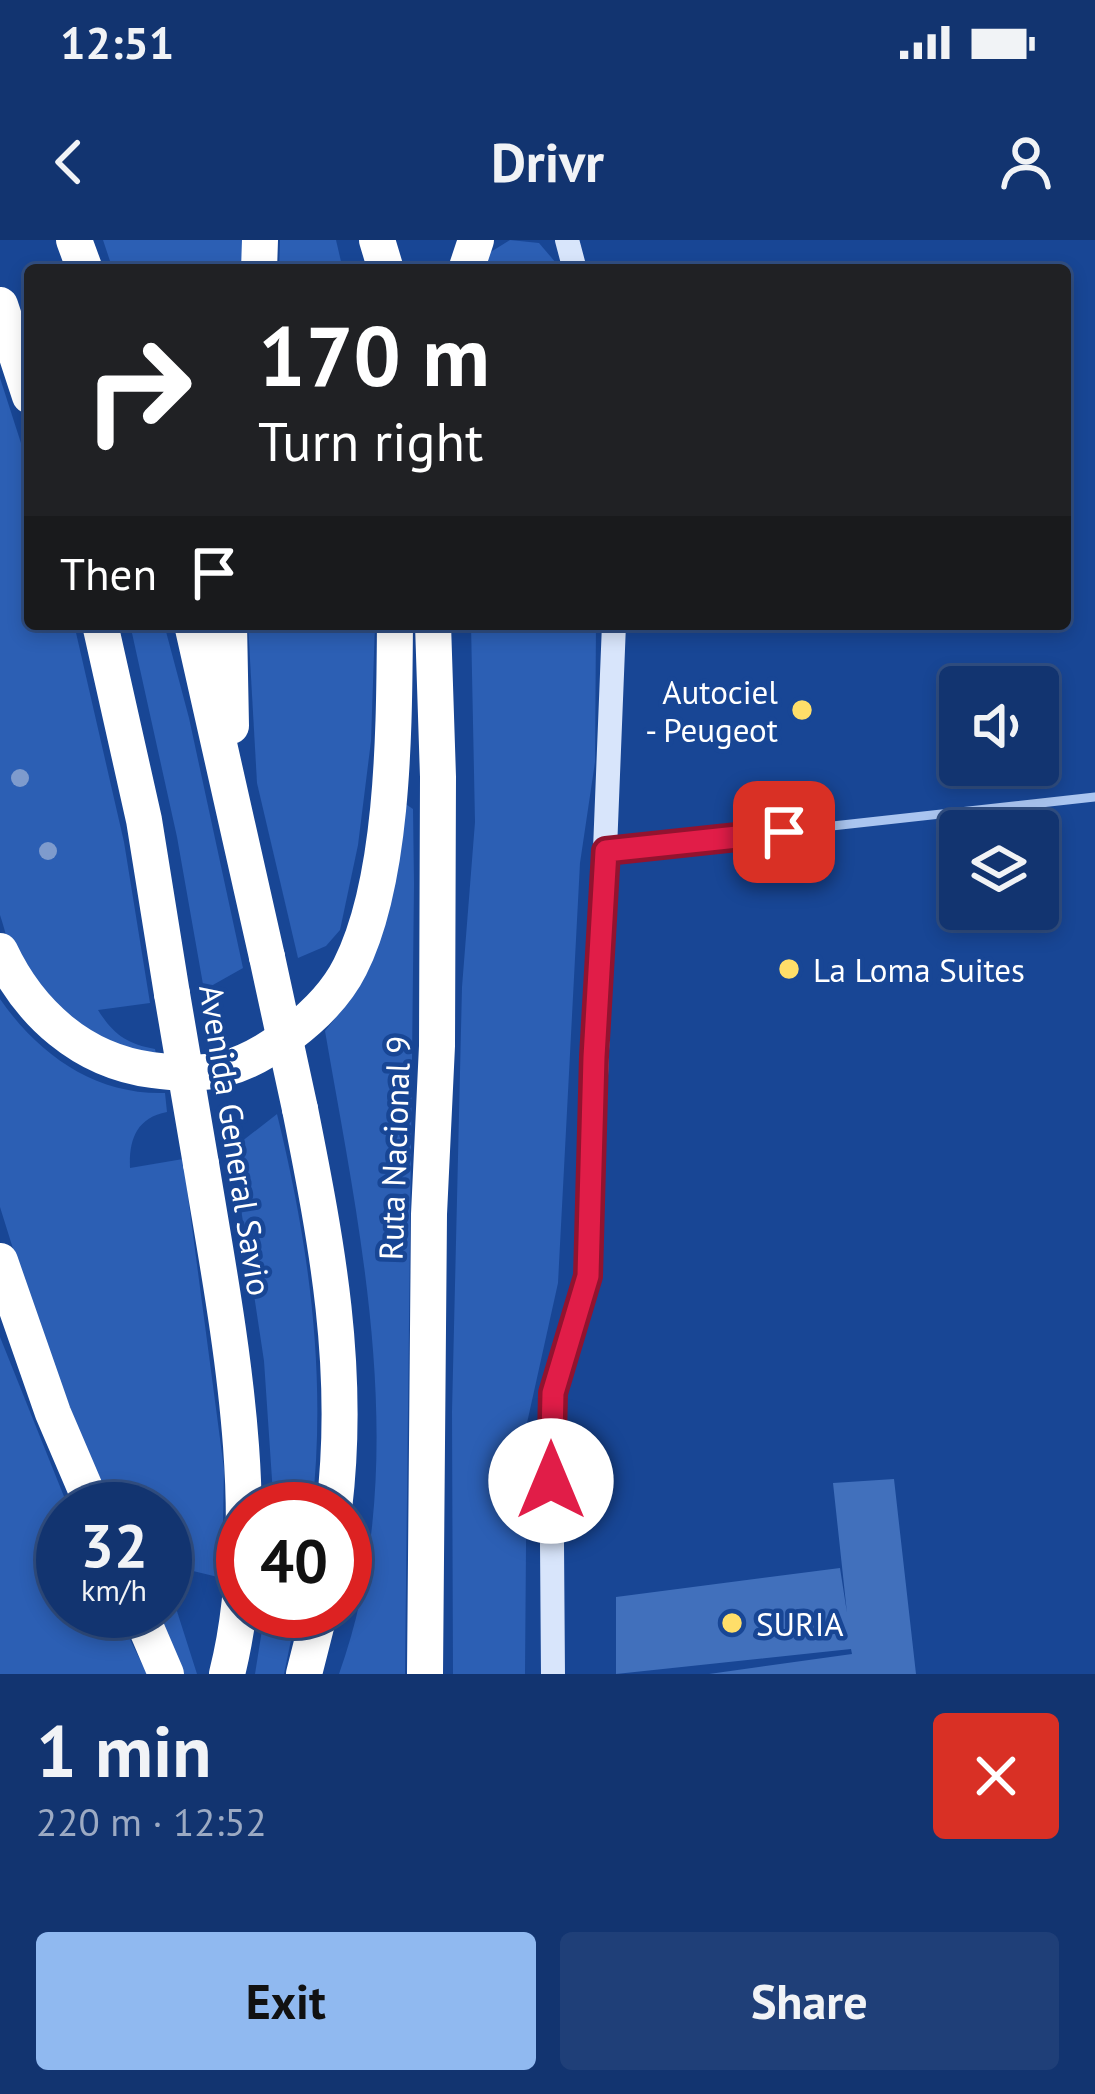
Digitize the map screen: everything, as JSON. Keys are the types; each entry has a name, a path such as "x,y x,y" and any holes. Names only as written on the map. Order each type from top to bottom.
{"highway":[{"path":"0,305 24,378"},
{"name":"Avenida General Savio","path":"101,630 144,820 232,1350 241,1481 242,1594 227,1674"},
{"path":"193,630 300,1109 337,1308 336,1482"},
{"path":"230,630 233,796"},
{"path":"0,951 16,981 59,1031 92,1052 146,1069 224,1071 267,1051 297,1029 337,989 367,921 388,808 395,630"},
{"name":"Ruta Nacional 9","path":"425,1674 428,1237 437,1046 433,630"},
{"path":"437,1046 459,878 453,630"},
{"path":"0,1261 82,1482"},
{"path":"151,1638 166,1674"},
{"path":"304,1674 313,1638"}],"street":[{"path":"553,1674 551,1414 588,1276 614,630"}],"lane":[{"path":"606,851 1095,797"}],"shaded area":[{"path":"103,240 247,240 245,264 111,264"},
{"path":"280,240 336,240 342,264 279,264"},
{"path":"510,240 539,243 557,264 483,264 489,253"},
{"path":"0,378 24,452 24,630 75,630 124,842 150,1003 98,1010 122,1037 155,1049 156,1054 98,1037 45,1001 16,964 0,915"},
{"path":"131,630 166,630 243,968 204,990 177,837"},
{"path":"248,630 375,630 371,741 358,845 340,930 326,946 298,958 257,783"},
{"path":"471,630 596,630 595,762 580,863 558,1283 527,1423 525,1674 453,1674 452,1412 462,987 475,822"},
{"path":"404,803 413,809 414,884 405,1674 339,1674 349,1638 372,1638 377,1435 365,1272 325,1031 348,1002"},
{"path":"0,999 32,1038 71,1068 115,1087 165,1093 167,1112 148,1119 136,1132 130,1168 183,1159 224,1469 224,1482 216,1482 216,1577 192,1571 192,1482 99,1482 29,1300 0,1207"},
{"path":"277,1114 312,1310 317,1409 314,1482 272,1482 264,1361 232,1149"},
{"path":"0,1337 58,1482 36,1482 36,1638 129,1638 147,1674 0,1674"},
{"path":"166,1638 186,1638 197,1674 183,1674"},
{"path":"261,1638 291,1638 284,1674 255,1674"}],"building":[{"path":"894,1479 916,1674 709,1674 852,1654 851,1649 616,1674 616,1597 840,1568 847,1613 833,1483"}],"place":[{"name":"Autociel - Peugeot","path":"802,710"},
{"name":"La Loma Suites","path":"789,969"},
{"name":"SURIA","path":"732,1623"}],"route":[{"path":"551,1481 553,1393 588,1276 606,851 784,832"}]}
